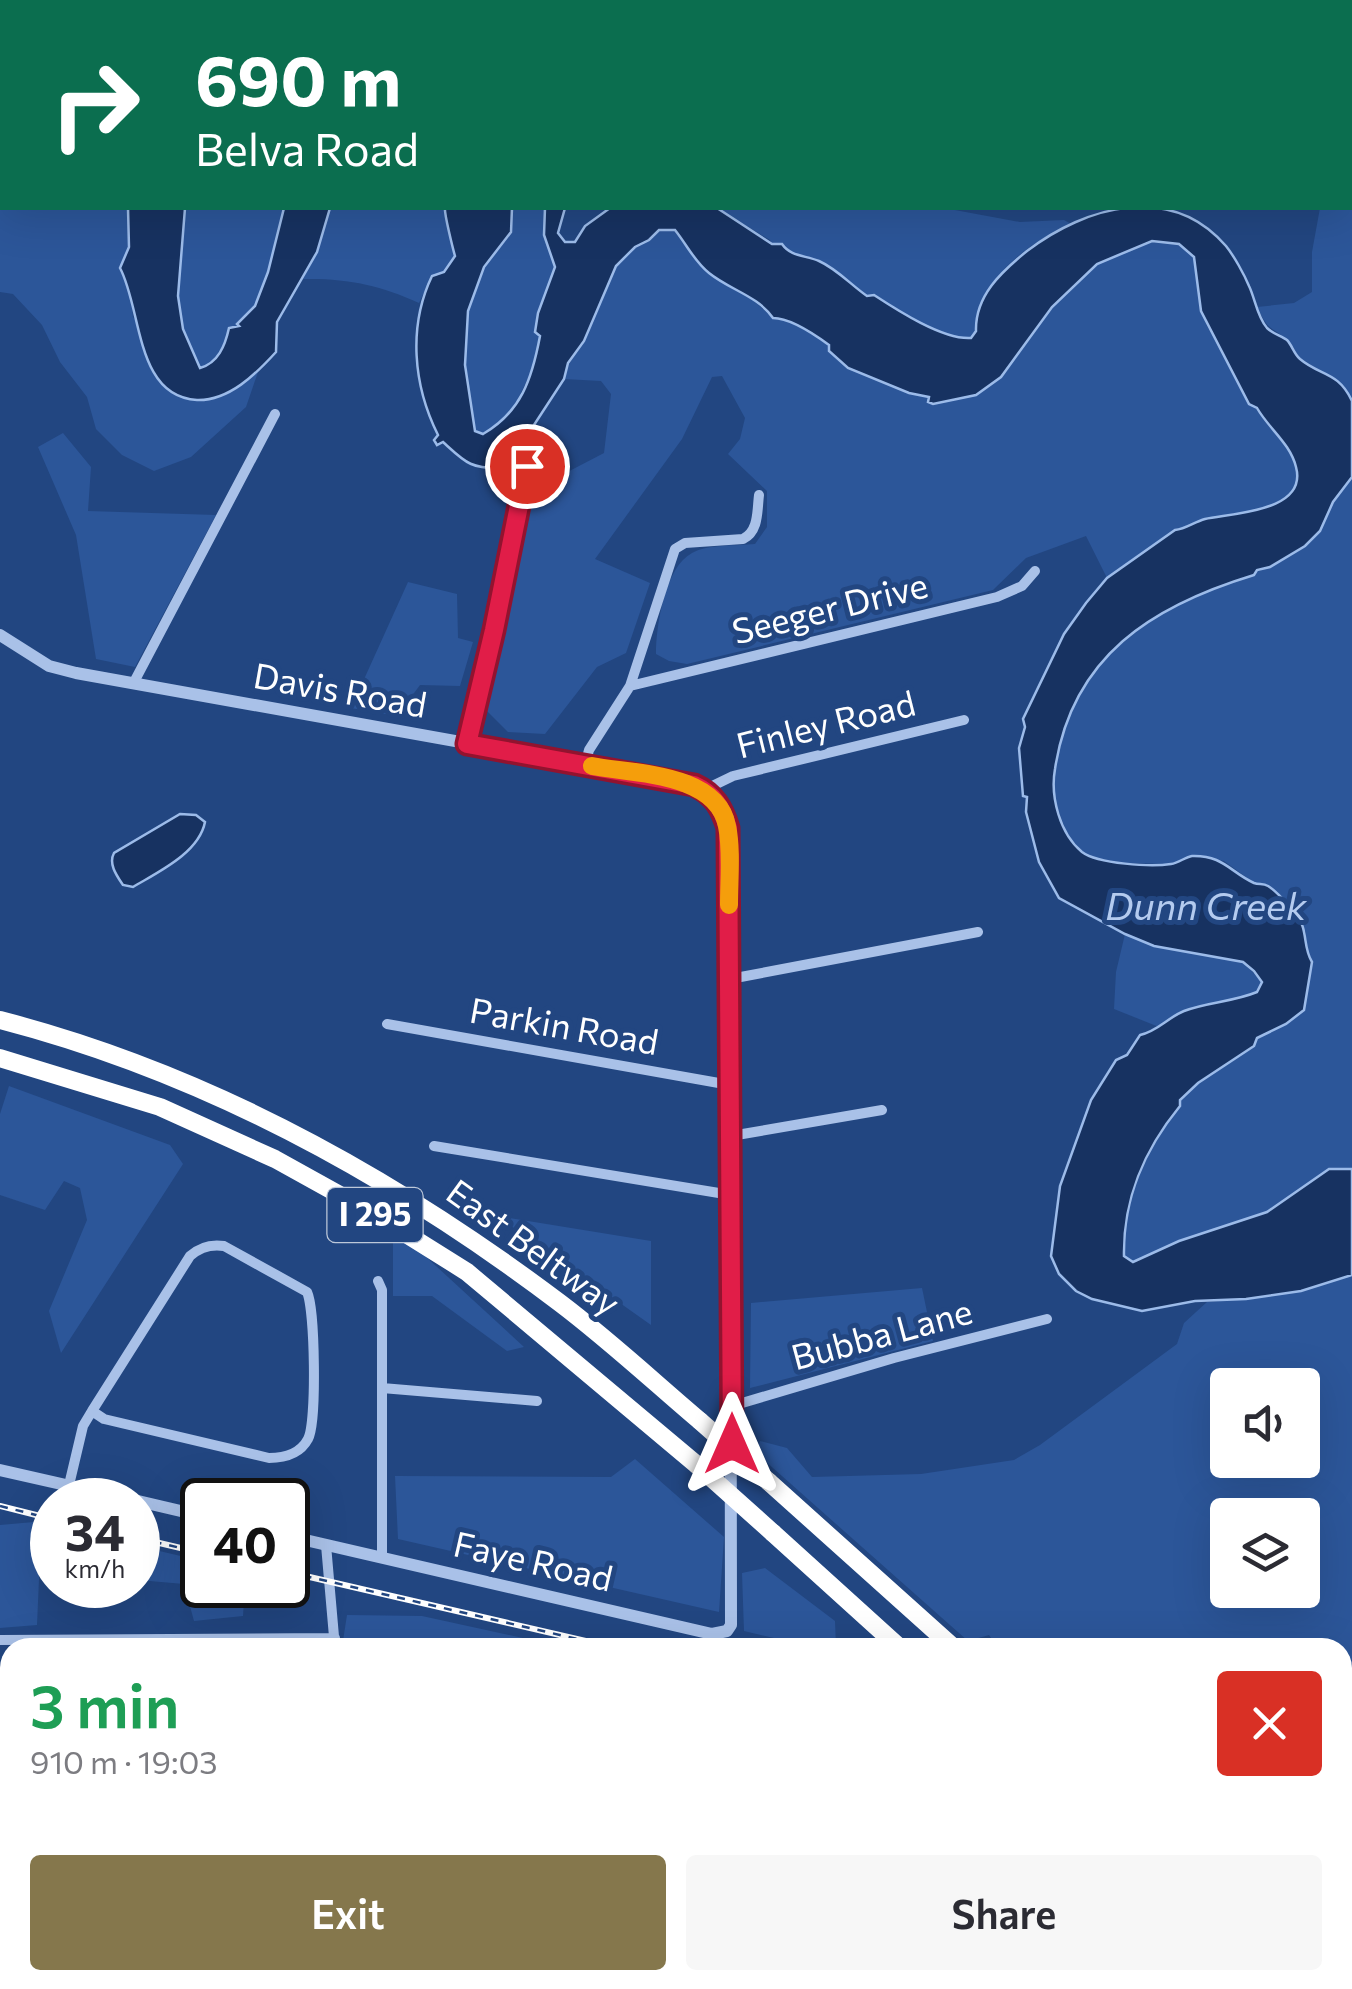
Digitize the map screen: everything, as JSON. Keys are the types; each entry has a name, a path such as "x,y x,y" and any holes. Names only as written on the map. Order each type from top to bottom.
{"highway":[{"name":"East Beltway","path":"0,1020 129,1059 223,1098 341,1158 452,1226 563,1305 770,1482 943,1638"},
{"name":"East Beltway","path":"0,1058 160,1107 275,1159 468,1272 697,1465 890,1638"}],"street":[{"path":"134,684 275,414"},
{"path":"467,744 527,466"},
{"path":"584,765 589,750 630,686 675,550 684,543 750,536 759,495"},
{"name":"Seeger Drive","path":"630,686 997,598 1022,586 1035,571"},
{"name":"Davis Road","path":"0,635 49,666 683,782 704,790"},
{"name":"Finley Road","path":"704,790 733,776 964,720"},
{"path":"704,790 722,808 728,828 732,1406"},
{"path":"730,979 978,932"},
{"name":"Parkin Road","path":"387,1024 730,1084"},
{"path":"731,1136 882,1110"},
{"path":"434,1146 731,1195"},
{"path":"71,1478 83,1426 92,1411 190,1256 204,1241 224,1246 299,1286 310,1300 313,1422 302,1454 268,1458 104,1419 92,1411"},
{"path":"378,1281 382,1290 382,1557"},
{"name":"Bubba Lane","path":"732,1406 894,1358 1047,1320"},
{"path":"382,1388 537,1400"},
{"name":"Faye Road","path":"310,1541 712,1634 727,1631 733,1594 732,1406"},
{"path":"0,1470 34,1478"},
{"path":"326,1545 335,1638"}],"shaded area":[{"path":"0,210 128,210 129,247 120,268 130,287 133,317 139,324 153,373 239,386 258,372 246,407 191,457 154,471 122,455 96,429 87,397 60,362 42,325 13,294 0,292"},
{"path":"185,210 284,210 255,306 237,323 240,325 229,329 224,348 205,368 199,368 183,329 178,296"},
{"path":"329,210 445,210 455,256 444,272 432,276 419,303 363,284 303,279 317,252"},
{"path":"512,210 545,210 544,235 555,267 536,362 508,419 483,435 475,432 465,365 468,311 484,267 511,232"},
{"path":"720,210 955,210 1020,222 1064,220 1073,225 1040,240 1008,265 984,296 971,338 934,329 874,295 867,296 820,261 802,258"},
{"path":"1320,210 1352,210 1352,401 1337,381 1301,358 1268,325 1257,307 1294,303 1312,292 1312,252"},
{"path":"658,230 675,230 712,276 747,295 774,319 779,317 811,333 829,345 829,351 864,373 930,398 933,404 976,395 1001,377 1052,307 1097,264 1151,241 1179,244 1194,257 1207,326 1255,408 1292,454 1296,484 1277,503 1199,521 1174,532 1107,578 1086,536 1026,558 993,590 687,664 669,661 656,654 660,613 669,584 683,560 699,550 755,544 767,527 767,491 728,454 740,439 745,418 722,376 712,377 682,439 595,559 650,583 626,653 597,667 545,734 508,732 485,709 531,491 604,453 611,394 601,381 564,379 617,265"},
{"path":"63,433 91,467 88,511 216,515 135,667 96,659 76,535 38,447"},
{"path":"1352,477 1352,1169 1329,1169 1267,1212 1179,1241 1133,1262 1124,1256 1125,1235 1132,1195 1146,1158 1180,1101 1198,1083 1254,1046 1257,1038 1286,1024 1306,954 1306,932 1268,885 1254,883 1224,861 1190,856 1173,864 1121,863 1088,856 1070,841 1054,799 1062,729 1105,657 1160,613 1200,591 1270,567 1320,531 1333,502"},
{"path":"408,582 457,594 458,638 473,642 460,686 420,685 397,716 351,708"},
{"path":"1125,934 1154,946 1243,962 1262,982 1257,992 1159,1027 1114,1009 1116,972"},
{"path":"9,1086 170,1145 183,1164 61,1353 49,1311 87,1220 80,1188 64,1181 45,1210 0,1195 0,1114"},
{"path":"497,1216 651,1241 651,1325"},
{"path":"393,1240 411,1243 524,1347 507,1351 432,1296 393,1296"},
{"path":"1352,1275 1352,1638 989,1635 965,1638 756,1453 760,1441 787,1448 812,1477 921,1474 1014,1460 1177,1344 1184,1323 1207,1302 1246,1299"},
{"path":"922,1288 933,1341 750,1388 751,1303"},
{"path":"635,1459 724,1537 719,1612 398,1539 395,1476 611,1477"},
{"path":"30,1522 30,1608 38,1608 37,1625 0,1628 0,1525"},
{"path":"160,1551 180,1556 180,1584 160,1582"},
{"path":"765,1568 835,1621 836,1638 774,1638 744,1631 742,1573"},
{"path":"190,1608 244,1608 243,1616 194,1621"},
{"path":"347,1615 422,1616 523,1638 343,1638"}],"water":[{"path":"128,210 185,210 178,296 183,329 200,368 216,358 229,328 239,326 255,306 284,210 329,210 317,252 277,322 276,352 251,377 231,391 209,399 177,395 162,384 151,368 120,268 129,247"},
{"name":"Dunn Creek","path":"445,210 512,210 511,232 484,267 468,311 465,365 475,431 483,434 516,405 533,366 540,336 535,332 538,313 555,267 544,235 545,210 564,210 558,233 565,242 575,242 585,226 607,210 720,210 772,244 782,244 794,254 826,264 867,296 874,295 934,329 971,338 985,296 1008,267 1050,235 1075,222 1117,210 1164,210 1180,213 1204,226 1226,246 1267,328 1287,340 1300,359 1335,379 1347,391 1352,401 1352,477 1333,502 1320,531 1305,546 1254,575 1182,602 1151,620 1099,666 1079,695 1064,729 1054,791 1058,814 1068,835 1090,856 1151,865 1203,856 1219,861 1254,883 1268,886 1299,919 1312,962 1304,1010 1257,1038 1254,1046 1198,1083 1180,1100 1138,1176 1127,1214 1124,1256 1133,1262 1179,1241 1267,1212 1329,1169 1352,1169 1352,1275 1301,1291 1195,1301 1142,1311 1092,1299 1076,1291 1059,1274 1051,1256 1060,1186 1091,1100 1116,1060 1127,1055 1140,1035 1178,1014 1257,992 1262,982 1243,962 1154,946 1059,898 1039,862 1026,812 1027,797 1023,796 1019,748 1025,727 1023,719 1064,634 1107,578 1175,530 1205,519 1265,508 1280,502 1297,482 1289,451 1257,408 1249,404 1201,311 1194,257 1179,244 1152,241 1097,264 1052,307 1001,377 976,395 933,404 928,402 929,397 848,368 829,351 829,345 794,324 773,318 760,304 709,273 675,230 659,230 616,266 584,341 568,363 564,379 519,448 502,468 491,468 469,463 443,442 437,445 434,440 438,435 419,376 417,335 424,295 432,276 444,272 455,256"},
{"path":"180,814 196,815 205,822 195,843 154,875 133,887 123,885 113,866 114,853"}],"railway":[{"path":"0,1506 30,1514"},
{"path":"160,1543 180,1548"},
{"path":"310,1577 573,1638"}],"slow traffic":[{"path":"592,766 683,782 704,790 714,799 722,808 728,828 729,905"}],"route":[{"path":"527,466 467,744 694,785 722,808 728,828 732,1444"}]}
